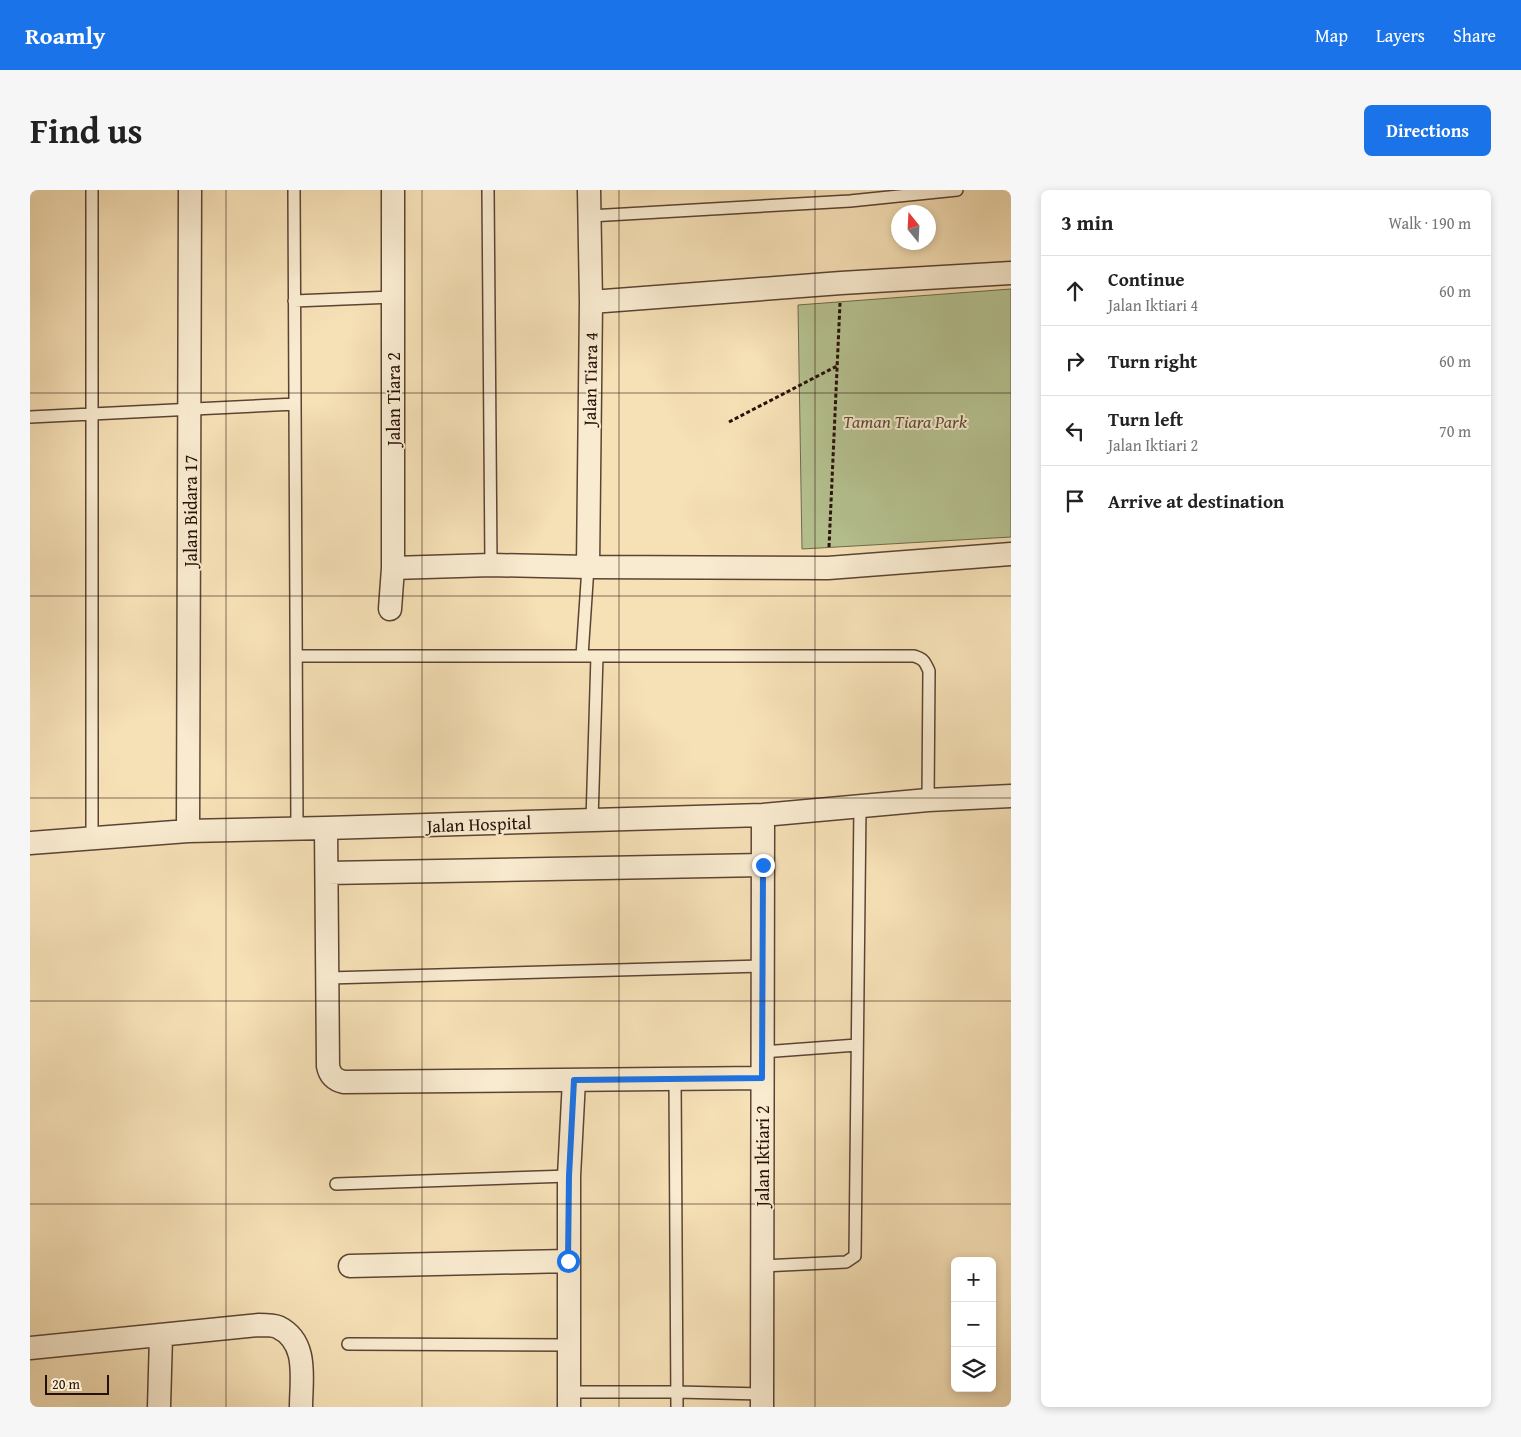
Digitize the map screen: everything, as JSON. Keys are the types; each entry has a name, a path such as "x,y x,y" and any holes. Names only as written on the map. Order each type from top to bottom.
{"street":[{"name":"Jalan Bidara 17","path":"188,831 190,190"},
{"name":"Jalan Tiara 2","path":"390,609 393,568 393,190"},
{"name":"Jalan Tiara 4","path":"588,567 591,302 589,190"},
{"path":"591,302 841,283 1011,273"},
{"path":"393,568 491,565 828,568 1011,554"},
{"name":"Jalan Hospital","path":"30,843 188,831 763,815 928,800 1011,796"},
{"name":"Jalan Iktiari 2","path":"762,1400 763,815"},
{"path":"326,828 328,1066 329,1072 338,1080 354,1082 762,1078"},
{"path":"326,873 763,865"},
{"path":"569,1399 569,1176 574,1080"},
{"path":"350,1266 568,1261"},
{"path":"30,1348 259,1325 277,1326 291,1335 299,1348 302,1362 301,1407"},
{"path":"159,1407 161,1336"}],"lane":[{"path":"92,190 92,838"},
{"path":"294,190 297,829"},
{"path":"488,190 491,565"},
{"path":"590,216 850,201 957,190"},
{"path":"294,301 393,296"},
{"path":"30,417 294,404"},
{"path":"582,656 588,567"},
{"path":"297,656 914,656 921,658 925,662 928,671 928,800"},
{"path":"592,820 597,656"},
{"path":"762,1266 846,1262 854,1256 860,806"},
{"path":"328,978 762,966"},
{"path":"762,1052 857,1045"},
{"path":"675,1078 677,1407"},
{"path":"336,1184 569,1176"},
{"path":"348,1344 569,1345"},
{"path":"569,1399 677,1392 762,1400"}],"path":[{"path":"828,568 841,283"},
{"path":"729,422 837,366"}],"green space":[{"name":"Taman Tiara Park","path":"1011,289 1011,537 802,549 798,305"}],"route":[{"path":"568,1261 569,1176 574,1080 762,1078 763,865"}]}
